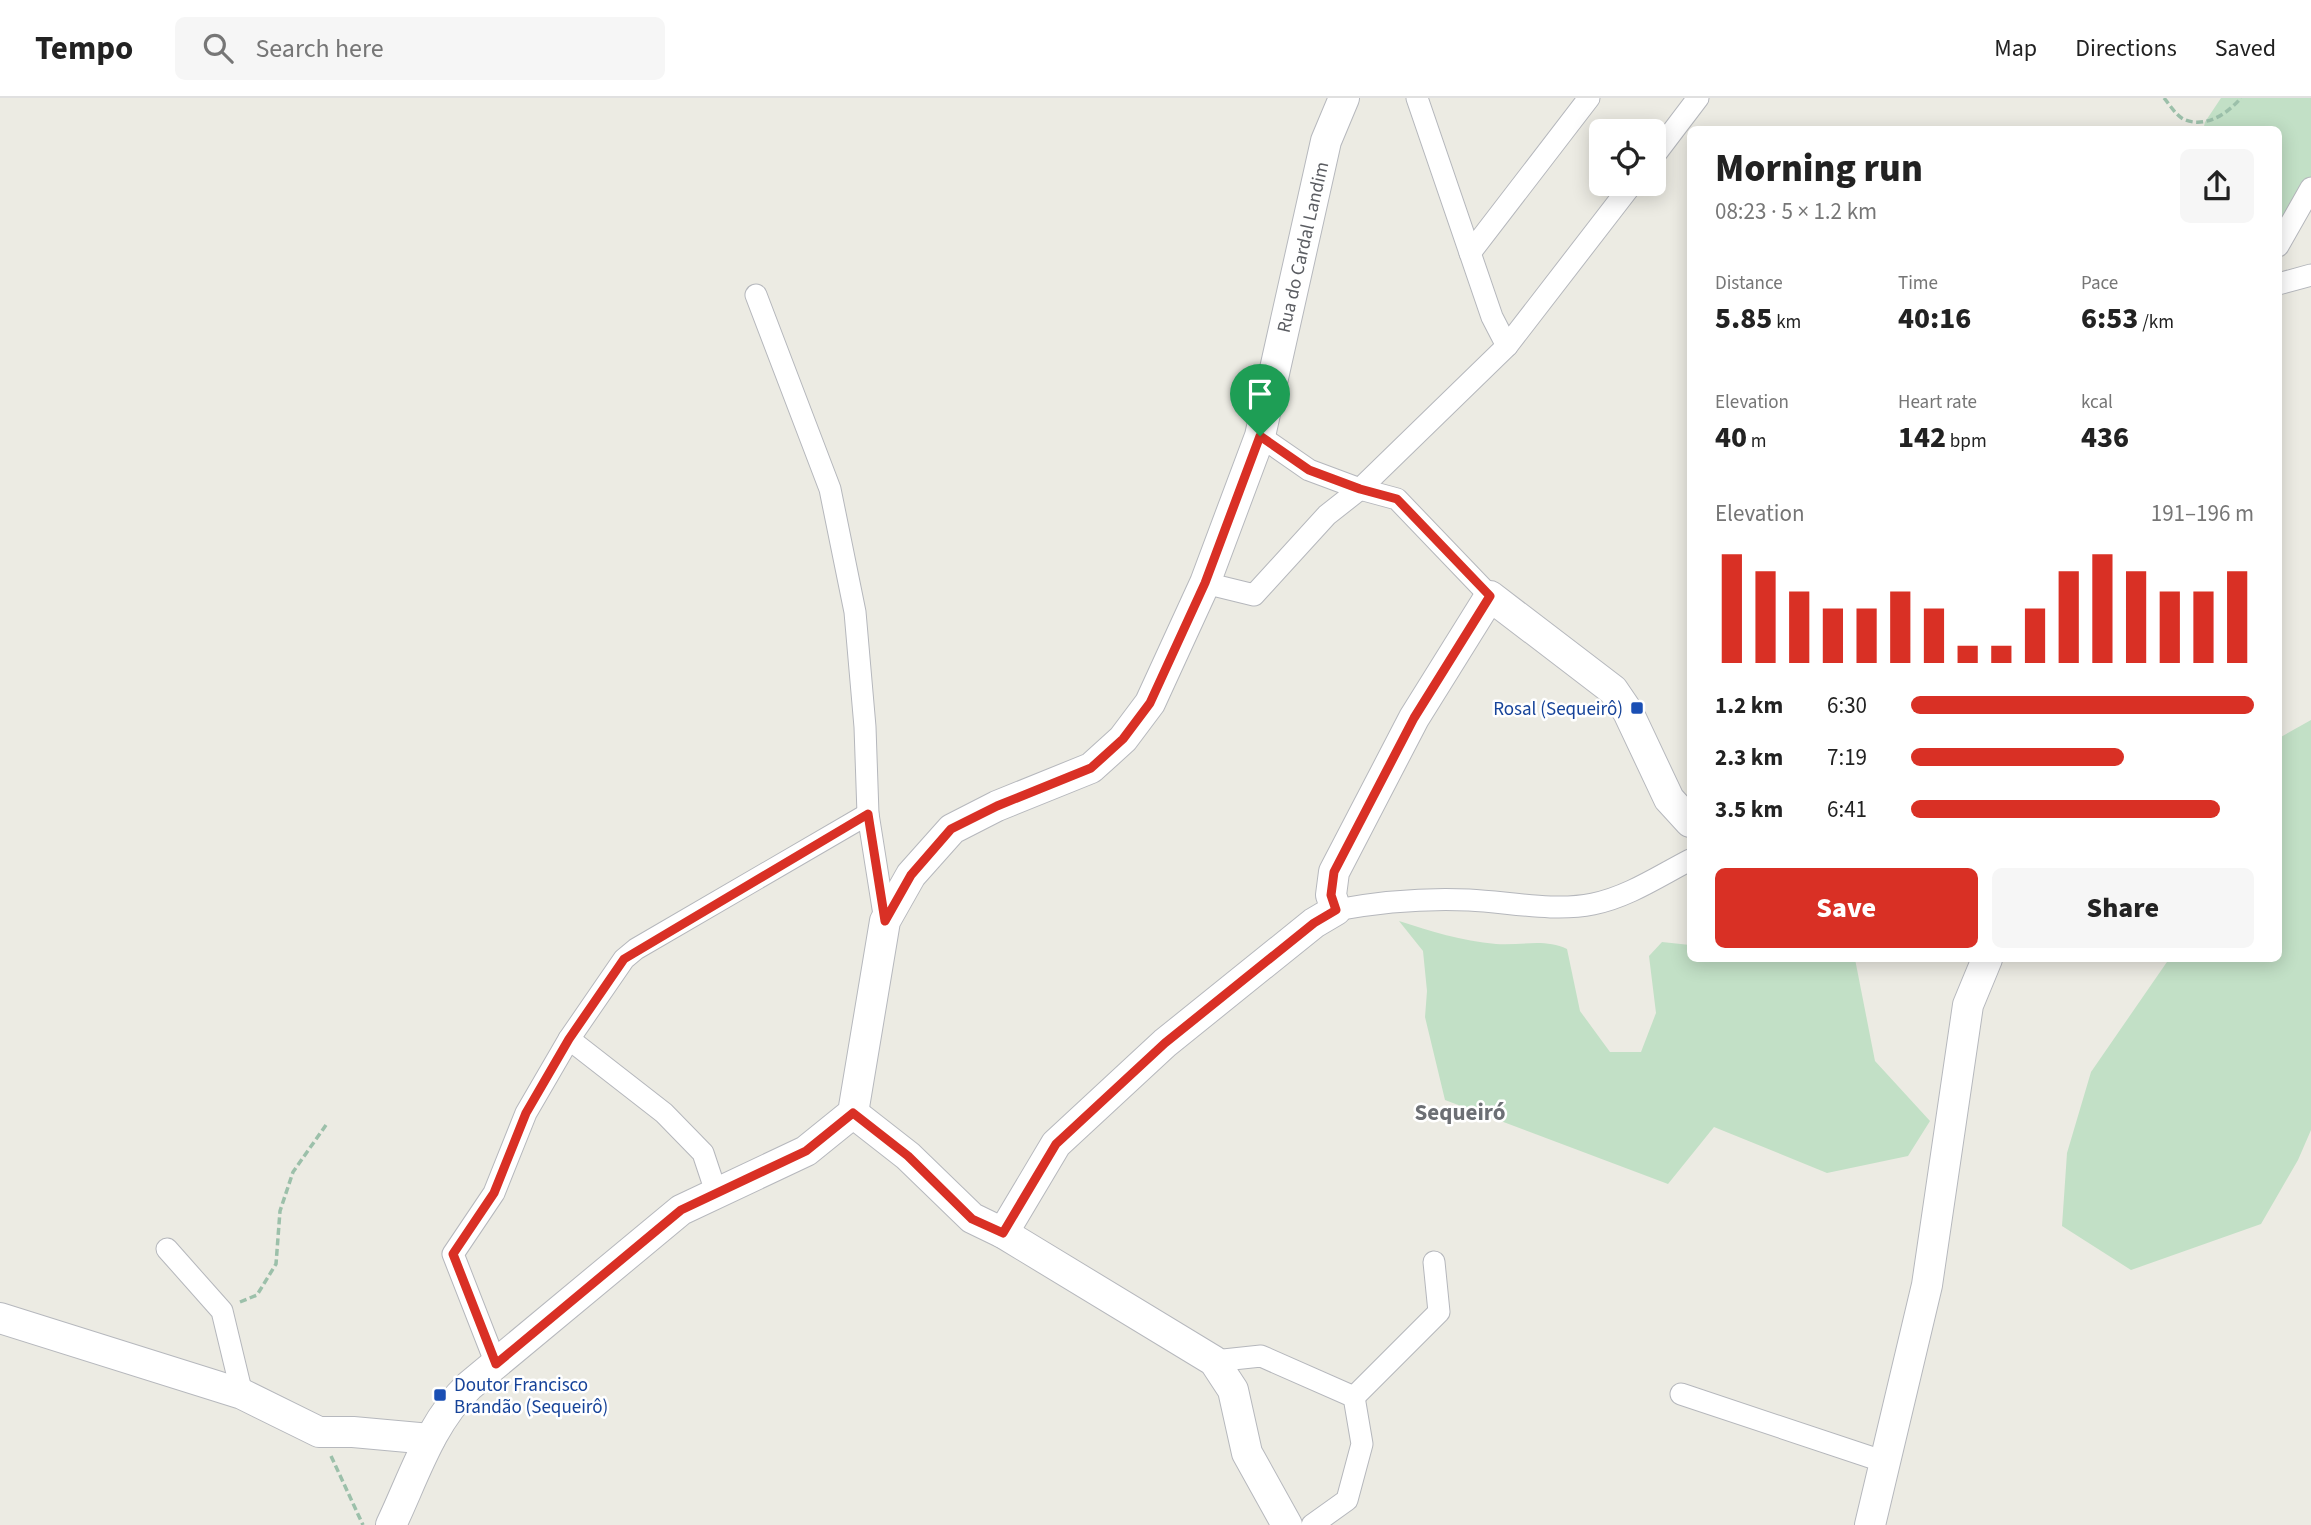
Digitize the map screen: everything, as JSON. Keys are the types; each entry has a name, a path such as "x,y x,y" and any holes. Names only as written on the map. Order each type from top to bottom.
{"street":[{"name":"Rua do Cardal Landim","path":"853,1113 885,921 911,875 951,829 997,806 1091,768 1123,739 1150,703 1205,583 1260,436 1326,141 1344,98"},
{"path":"1418,98 1492,317 1507,345"},
{"path":"1470,253 1589,98"},
{"path":"1666,140 1698,98"},
{"path":"2282,239 2311,188"},
{"path":"1205,583 1254,594 1327,515 1360,489 1507,345 1623,196"},
{"path":"2282,283 2311,275"},
{"path":"756,295 830,489 855,612 865,727 868,814 885,921"},
{"path":"1260,436 1309,470 1397,499 1490,596 1613,690 1628,712 1669,799 1687,819"},
{"path":"1336,910 1331,895 1334,872 1414,718 1490,596"},
{"path":"496,1364 453,1254 494,1193 526,1113 569,1039 624,959 636,949 868,814"},
{"path":"1003,1233 1056,1144 1165,1043 1314,923 1336,910 1374,903 1465,900 1592,905 1624,895 1687,862"},
{"path":"1875,1523 1885,1462 1927,1285 1968,1005 1986,962"},
{"path":"569,1039 664,1113 703,1153 716,1192"},
{"path":"391,1525 430,1439 450,1404 681,1210 806,1151 853,1113 908,1156 972,1219 1003,1233 1214,1361 1233,1390 1247,1453 1287,1525"},
{"path":"167,1249 222,1311 242,1394"},
{"path":"1354,1397 1439,1312 1434,1262"},
{"path":"0,1318 242,1394 319,1432 353,1432 430,1439"},
{"path":"1214,1361 1261,1356 1354,1397"},
{"path":"1681,1394 1885,1462"},
{"path":"1312,1525 1347,1500 1362,1444 1354,1397"}],"path":[{"path":"2164,98 2182,118 2204,122 2227,113 2241,98"},
{"path":"222,1311 257,1295 276,1264 280,1211 293,1172 326,1125"},
{"path":"319,1432 363,1525"}],"green space":[{"path":"2221,98 2311,98 2311,180 2282,221 2282,126 2204,126"},
{"path":"2311,720 2311,1130 2298,1160 2261,1224 2131,1270 2062,1226 2067,1153 2091,1072 2167,962 2282,962 2282,736"},
{"path":"1399,921 1471,941 1550,944 1567,949 1580,1011 1610,1052 1641,1052 1656,1013 1649,956 1662,942 1687,945 1687,962 1856,962 1875,1061 1930,1121 1908,1156 1827,1173 1714,1127 1668,1184 1445,1100 1425,1017 1427,991 1423,951"}],"place":[{"name":"Rosal (Sequeirô)","path":"1637,708"},
{"name":"Doutor Francisco Brandão (Sequeirô)","path":"440,1395"}],"district":[{"name":"Sequeiró","path":"1460,1112"}],"route":[{"path":"1260,436 1309,470 1397,499 1490,596 1414,718 1334,872 1331,895 1336,910 1314,923 1165,1043 1056,1144 1003,1233 972,1219 908,1156 853,1113 806,1151 681,1210 496,1364 453,1254 494,1193 526,1113 569,1039 624,959 636,949 868,814 885,921 911,875 951,829 997,806 1091,768 1123,739 1150,703 1205,583 1260,436"}]}
